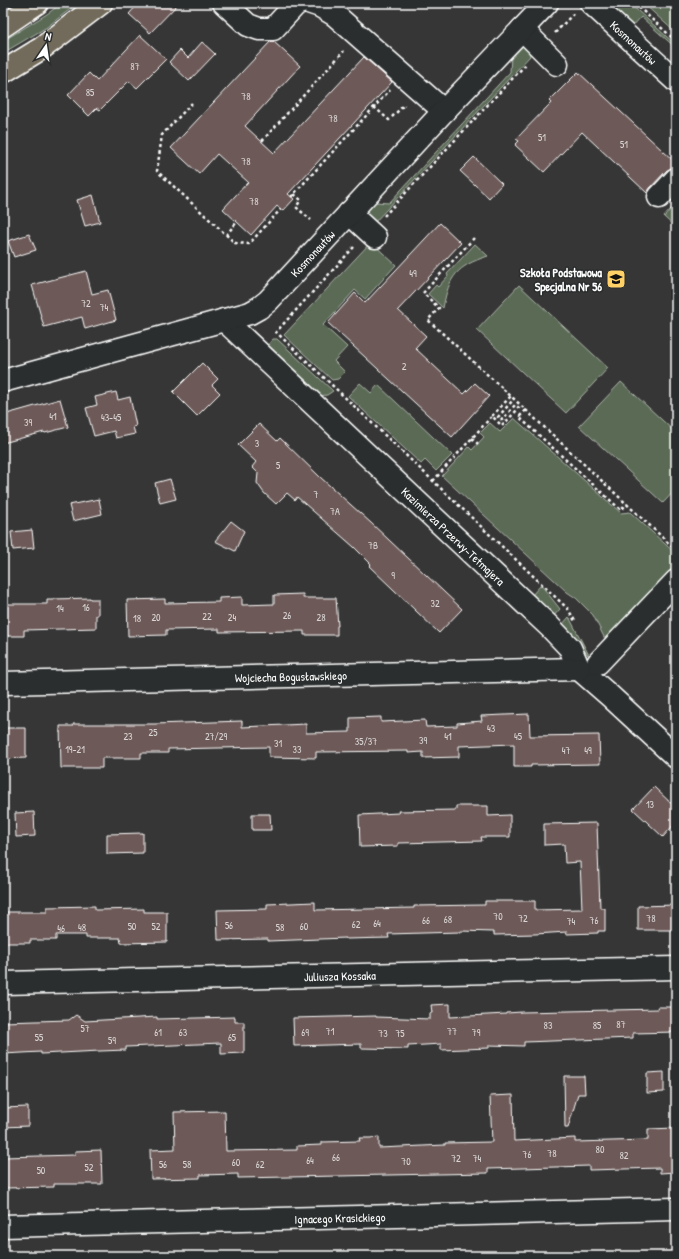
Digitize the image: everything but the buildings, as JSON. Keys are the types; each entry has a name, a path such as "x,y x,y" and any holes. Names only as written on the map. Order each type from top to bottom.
{"main road":[{"path":"3,26 37,3"},
{"path":"3,72 42,48 101,3"}],"street":[{"path":"224,3 248,25 260,29 273,29 296,4 299,3"},
{"path":"311,3 336,15 444,111"},
{"name":"Kosmonautów","path":"3,381 250,313 259,308 268,301 444,111 547,3"},
{"name":"Kosmonautów","path":"584,6 676,81"},
{"path":"522,29 557,64"},
{"path":"659,197 676,179"},
{"path":"349,213 372,234"},
{"name":"Kazimierza Przerwy-Tetmajera","path":"224,320 550,627 588,666 610,696 676,757"},
{"path":"588,666 676,581"},
{"name":"Wojciecha Bogusławskiego","path":"3,683 588,666"},
{"name":"Juliusza Kossaka","path":"3,983 676,968"},
{"name":"Ignacego Krasickiego","path":"3,1226 676,1209"}],"path":[{"path":"634,3 676,41"},
{"path":"577,625 568,608 276,332 372,234 542,48 584,6"},
{"path":"262,141 346,49"},
{"path":"291,197 393,87"},
{"path":"192,102 162,135 157,171 235,243 249,244 281,209"},
{"path":"374,107 390,120 404,105 407,108"},
{"path":"294,194 302,200 296,206 311,220"},
{"path":"226,235 237,222"},
{"path":"474,238 422,293 438,308 428,320 514,398 676,550"},
{"path":"433,481 511,396"},
{"path":"492,416 502,426 519,408 515,405 502,420 498,417 514,398"},
{"path":"526,410 519,417 621,510 627,504"},
{"path":"472,438 478,444"}],"green space":[{"path":"62,3 78,3 47,27 3,53 3,41"},
{"path":"606,3 629,3 676,45 676,48 641,17 632,27"},
{"path":"643,3 676,3 676,33"},
{"path":"521,45 529,50 530,56 373,224 367,219 366,212 375,202 389,203 510,72 511,56"},
{"path":"676,203 676,228 664,217"},
{"path":"371,242 396,265 365,299 355,290 323,325 347,347 334,361 345,372 338,379 332,380 284,335"},
{"path":"475,244 488,256 469,264 456,274 448,288 443,308 428,294 436,285 438,287 448,276 447,274"},
{"path":"519,285 608,368 566,413 477,330"},
{"path":"273,339 277,339 333,391 327,395 318,396 266,347"},
{"path":"621,382 676,433 676,489 663,503 579,426"},
{"path":"360,383 371,393 378,385 452,455 436,471 425,460 421,464 348,396"},
{"path":"514,418 621,513 630,512 676,554 676,568 607,643 593,615 442,476 469,447 472,450 484,437 480,433 490,423 500,432"},
{"path":"541,585 560,609 553,617 531,596"},
{"path":"569,617 591,659 574,637 562,625"}],"place":[{"name":"Szkoła Podstawowa Specjalna Nr 56","path":"616,279"}]}
